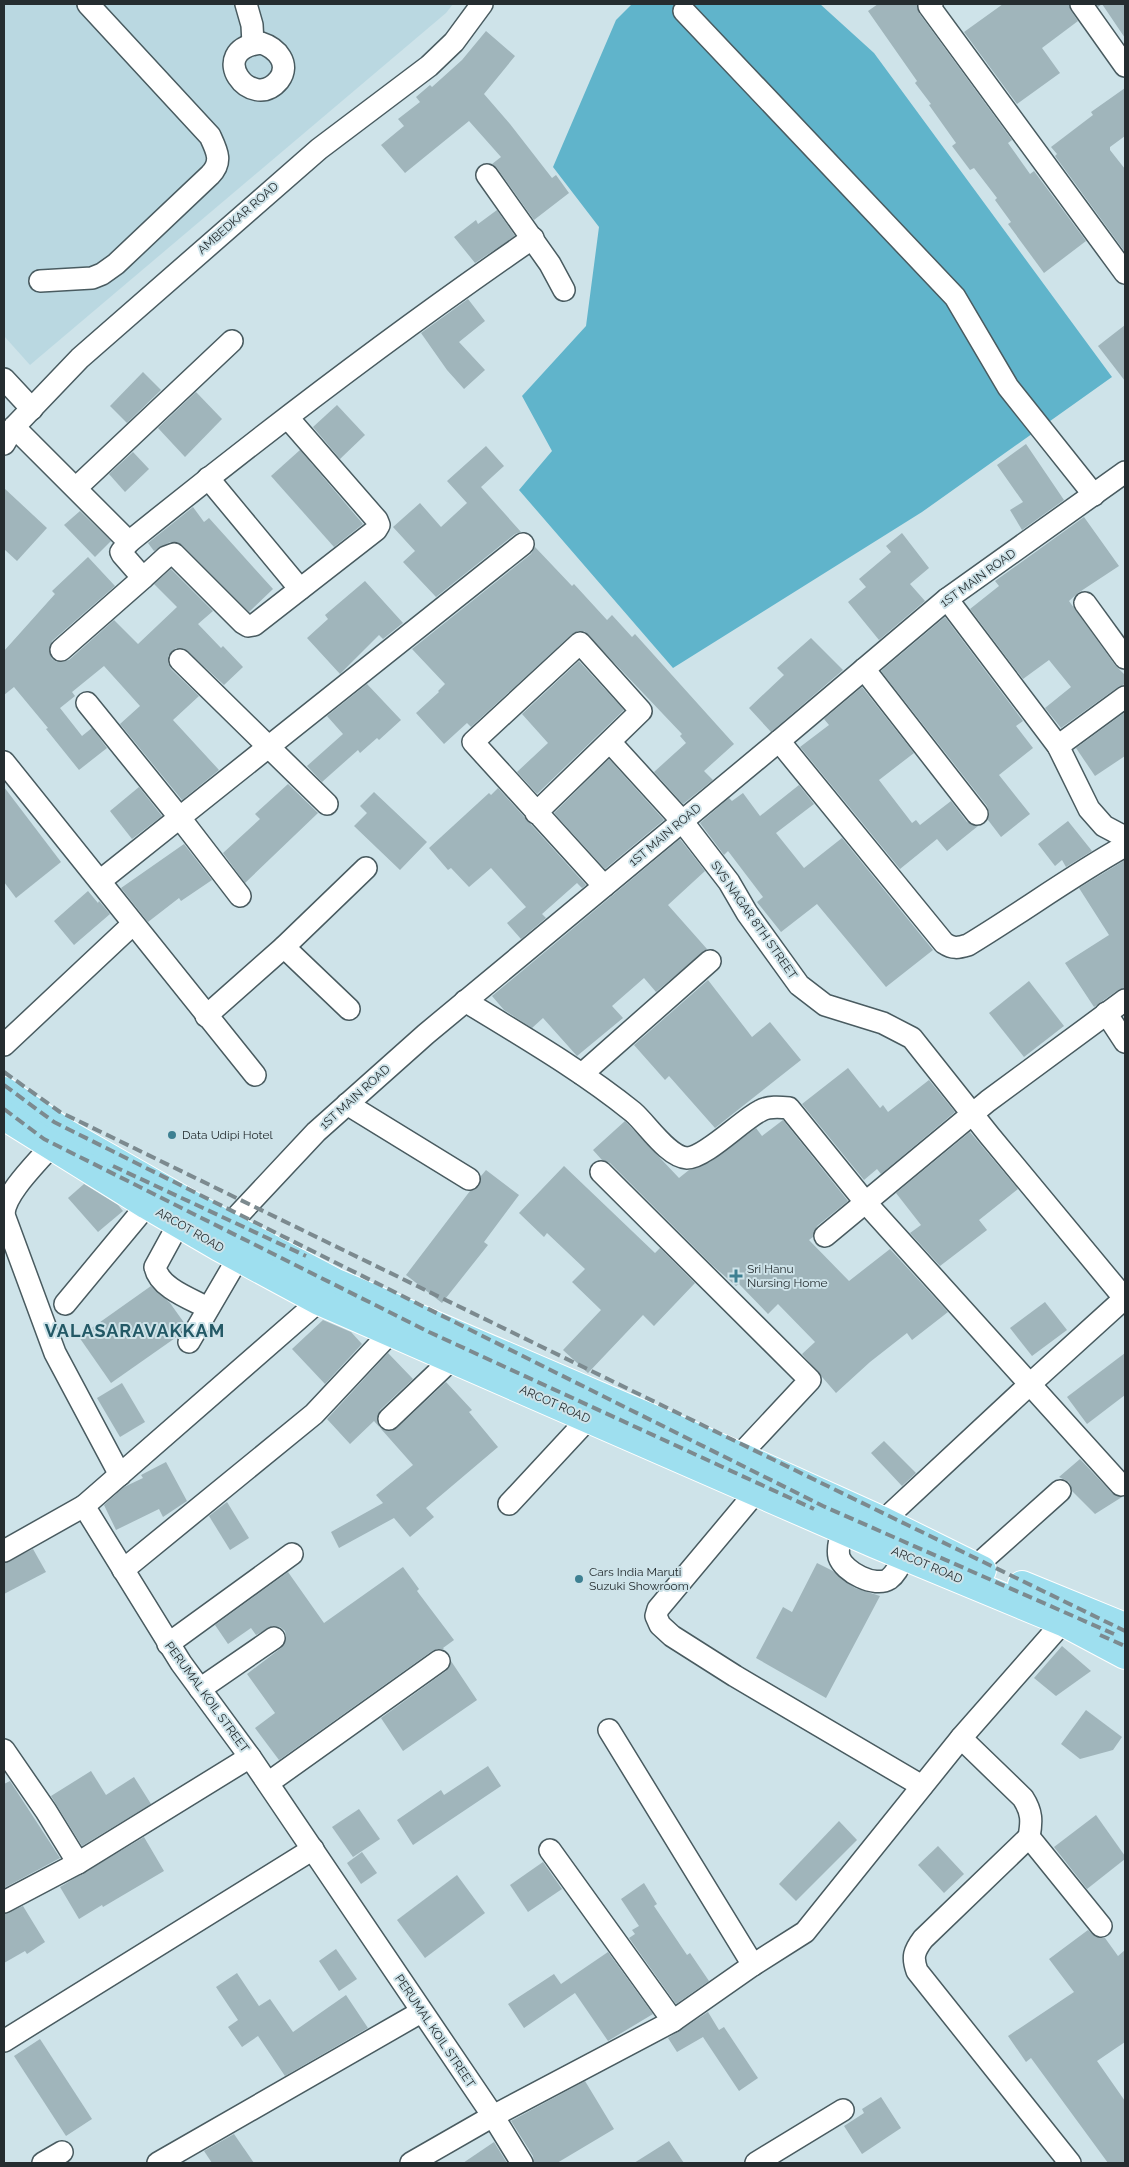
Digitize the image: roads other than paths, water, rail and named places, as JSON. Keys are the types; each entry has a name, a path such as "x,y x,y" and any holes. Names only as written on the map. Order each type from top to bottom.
{"main road":[{"name":"ARCOT ROAD","path":"4,1092 67,1134 228,1226 326,1292"},
{"name":"ARCOT ROAD","path":"4,1116 147,1205 238,1258 326,1292 408,1332 452,1359 843,1530 879,1532 904,1556 1063,1622 1125,1656"},
{"name":"ARCOT ROAD","path":"408,1332 587,1391 739,1456 879,1532 975,1567 1125,1627"}],"street":[{"path":"40,280 92,278 102,274 116,264 218,168 219,162 210,136 88,4"},
{"path":"246,4 252,26 253,44"},
{"name":"AMBEDKAR ROAD","path":"9,435 80,358 138,305 319,149 429,66 454,42 482,4"},
{"path":"932,4 929,6 1125,273"},
{"path":"1081,4 1125,66"},
{"path":"684,12 955,297 1008,387 1094,494"},
{"path":"487,175 533,238 564,290"},
{"path":"143,578 122,554 129,542 208,478 460,289 533,238"},
{"path":"76,488 232,341"},
{"path":"4,379 32,409"},
{"path":"61,650 166,557 174,554 248,626 254,625 371,534 379,525 377,520 288,418"},
{"path":"9,435 76,488 129,542"},
{"name":"1ST MAIN ROAD","path":"228,1226 316,1132 465,1001 947,599 1125,472"},
{"path":"208,478 300,589"},
{"path":"100,881 523,544"},
{"path":"947,599 1058,746 1089,809 1104,826 1120,835 1125,835"},
{"path":"1085,603 1125,658"},
{"path":"536,813 641,711 580,643 473,742 536,813 604,886"},
{"path":"180,660 327,804"},
{"path":"864,669 977,814"},
{"path":"1058,746 1125,698"},
{"path":"87,703 240,896"},
{"path":"779,741 944,943 950,947 958,948 968,945 1021,913 1099,860 1125,846"},
{"name":"SVS NAGAR 8TH STREET","path":"610,742 682,821 729,882 747,913 799,985 825,1005 883,1022 912,1038 972,1114 1125,1299"},
{"path":"4,762 255,1075"},
{"path":"206,1016 284,947 366,868"},
{"path":"4,1045 133,924"},
{"path":"284,947 349,1009"},
{"path":"582,1074 710,961"},
{"path":"826,1236 972,1114 1125,1000"},
{"path":"465,1001 582,1074 634,1114 674,1154 688,1158 702,1153 761,1110 778,1106 789,1108 866,1203 1121,1485"},
{"path":"1106,1013 1125,1042"},
{"path":"348,1104 469,1179"},
{"path":"51,1146 15,1189 4,1206 4,1214 56,1352 120,1476"},
{"path":"600,1172 810,1380 739,1456"},
{"path":"65,1304 147,1205"},
{"path":"179,1223 155,1267 156,1275 169,1286 208,1308"},
{"path":"190,1342 238,1258"},
{"path":"4,1551 84,1506 326,1292"},
{"path":"879,1532 1029,1385 1125,1299"},
{"path":"123,1570 314,1414 408,1332"},
{"path":"389,1419 452,1359"},
{"path":"509,1504 588,1419"},
{"path":"975,1567 1060,1491"},
{"path":"756,1492 658,1608 656,1616 660,1625 672,1636 734,1676 922,1786"},
{"name":"PERUMAL KOIL STREET","path":"84,1506 168,1644 313,1848 421,2012 493,2116 522,2163"},
{"path":"843,1530 839,1543 839,1557 847,1570 875,1582 888,1580 898,1569 904,1556"},
{"path":"168,1644 292,1554"},
{"path":"410,2163 493,2116 673,2021 753,1965 805,1932 961,1738 1063,1622"},
{"path":"200,1689 274,1638"},
{"path":"268,1783 439,1661"},
{"path":"608,1730 753,1965"},
{"path":"961,1738 1023,1798 1030,1809 1032,1822 1029,1837 923,1939 914,1951 914,1962 917,1971 1070,2163"},
{"path":"4,1750 78,1862"},
{"path":"4,1902 78,1862 250,1757"},
{"path":"1029,1837 1101,1926"},
{"path":"4,2041 313,1848"},
{"path":"550,1850 673,2021"},
{"path":"158,2163 421,2012"},
{"path":"756,2163 843,2110"},
{"path":"43,2163 62,2152"}],"water":[{"path":"632,4 820,4 874,53 1112,377 922,512 673,668 519,490 552,451 522,396 586,326 599,227 553,167 616,20"}],"railway":[{"path":"4,1072 60,1112 1125,1631"},
{"path":"4,1085 54,1122 823,1506 1114,1634"},
{"path":"4,1109 44,1139 429,1332 814,1509"},
{"path":"113,1166 306,1256"},
{"path":"1100,1635 1125,1646"}],"place":[{"name":"Data Udipi Hotel","path":"172,1135"},
{"name":"Sri Hanu Nursing Home","path":"736,1276"},
{"name":"Cars India Maruti Suzuki Showroom","path":"579,1579"}],"district":[{"name":"VALASARAVAKKAM","path":"135,1331"}]}
